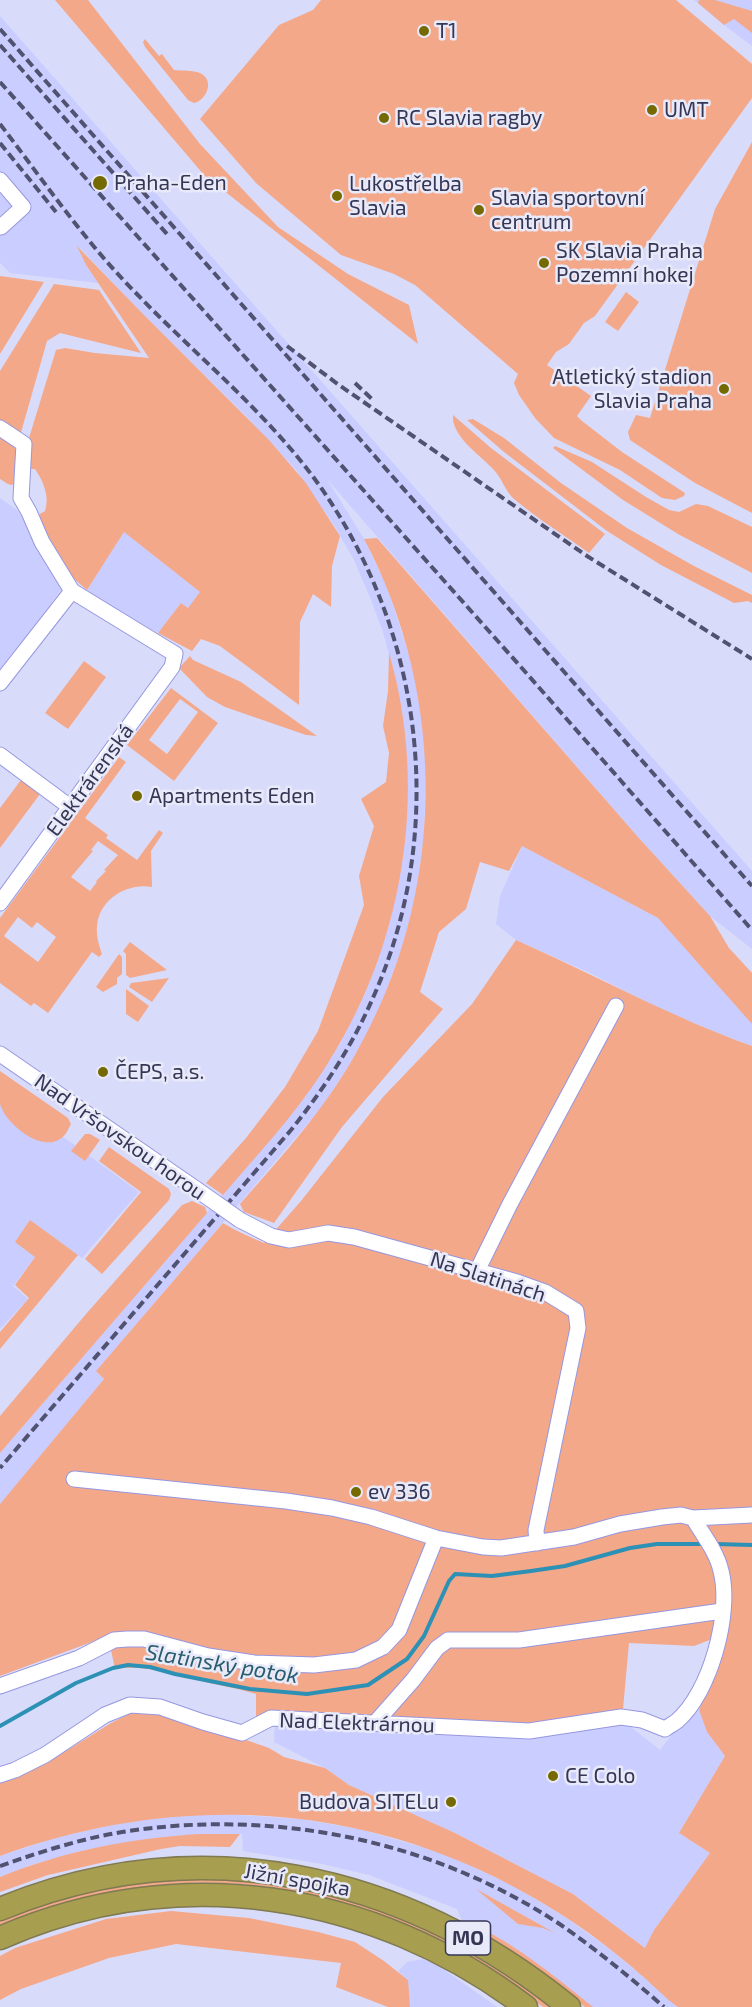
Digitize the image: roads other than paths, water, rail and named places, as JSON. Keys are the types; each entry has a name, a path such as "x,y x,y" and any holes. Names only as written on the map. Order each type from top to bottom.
{"highway":[{"name":"Jižní spojka","path":"0,1909 63,1888 146,1871 225,1868 296,1876 356,1890 432,1919 505,1960 569,2007"},
{"name":"Jižní spojka","path":"0,1938 57,1917 126,1901 177,1895 254,1896 327,1910 394,1931 460,1962 526,2007"}],"street":[{"path":"0,180 23,207 1,227"},
{"path":"0,428 24,444 21,498 42,542 72,591 0,683"},
{"name":"Elektrárenská","path":"0,903 172,667 175,654 72,591"},
{"path":"0,755 70,807"},
{"path":"477,1271 616,1005"},
{"name":"Nad Vršovskou horou","path":"0,1054 240,1220"},
{"name":"Na Slatinách","path":"240,1220 271,1236 289,1239 328,1233 354,1237 518,1282 545,1292 576,1311 578,1328 536,1530 537,1543"},
{"path":"74,1479 286,1501 332,1508 371,1517 436,1538 501,1548 574,1537 640,1520 681,1515 693,1518 752,1515"},
{"path":"375,1723 413,1680 437,1648 448,1640 519,1640 723,1611 722,1576 709,1543 693,1518"},
{"path":"0,1686 79,1658 114,1640 127,1639 144,1639 208,1656 254,1662 314,1665 356,1660 383,1647 399,1629 436,1538"},
{"name":"Nad Elektrárnou","path":"0,1775 45,1755 105,1715 130,1705 160,1707 242,1733 271,1718 529,1731 621,1717 642,1720 665,1729 677,1722 698,1694 712,1662 723,1611"}],"waterway":[{"name":"Slatinský potok","path":"0,1726 76,1683 113,1668 128,1665 150,1667 250,1689 307,1694 368,1685 407,1659 424,1636 449,1581 455,1574 492,1576 565,1566 630,1548 657,1544 703,1544"},
{"name":"Slatinský potok","path":"714,1544 752,1545"}],"railway":[{"path":"0,29 752,886"},
{"path":"0,45 167,234"},
{"path":"0,82 752,930"},
{"path":"0,124 64,209 115,271 250,404 294,452 314,478 351,537 380,599 401,664 413,732 416,800 411,868 396,935 372,1000 336,1068 291,1130 0,1468"},
{"path":"0,143 56,212"},
{"path":"287,346 339,385 587,556 752,659"},
{"path":"355,383 374,401"},
{"path":"0,1866 91,1838 179,1826 237,1824 294,1828 350,1838 406,1852 460,1871 512,1896 561,1925 614,1964 664,2007"}],"place":[{"name":"T1","path":"424,31"},
{"name":"UMT","path":"652,110"},
{"name":"RC Slavia ragby","path":"384,118"},
{"name":"Praha-Eden","path":"100,183"},
{"name":"Lukostřelba Slavia","path":"337,196"},
{"name":"Slavia sportovní centrum","path":"479,210"},
{"name":"SK Slavia Praha Pozemní hokej","path":"544,263"},
{"name":"Atletický stadion Slavia Praha","path":"724,389"},
{"name":"Apartments Eden","path":"137,796"},
{"name":"ČEPS, a.s.","path":"103,1072"},
{"name":"ev 336","path":"356,1492"},
{"name":"CE Colo","path":"553,1776"},
{"name":"Budova SITELu","path":"451,1802"}]}
